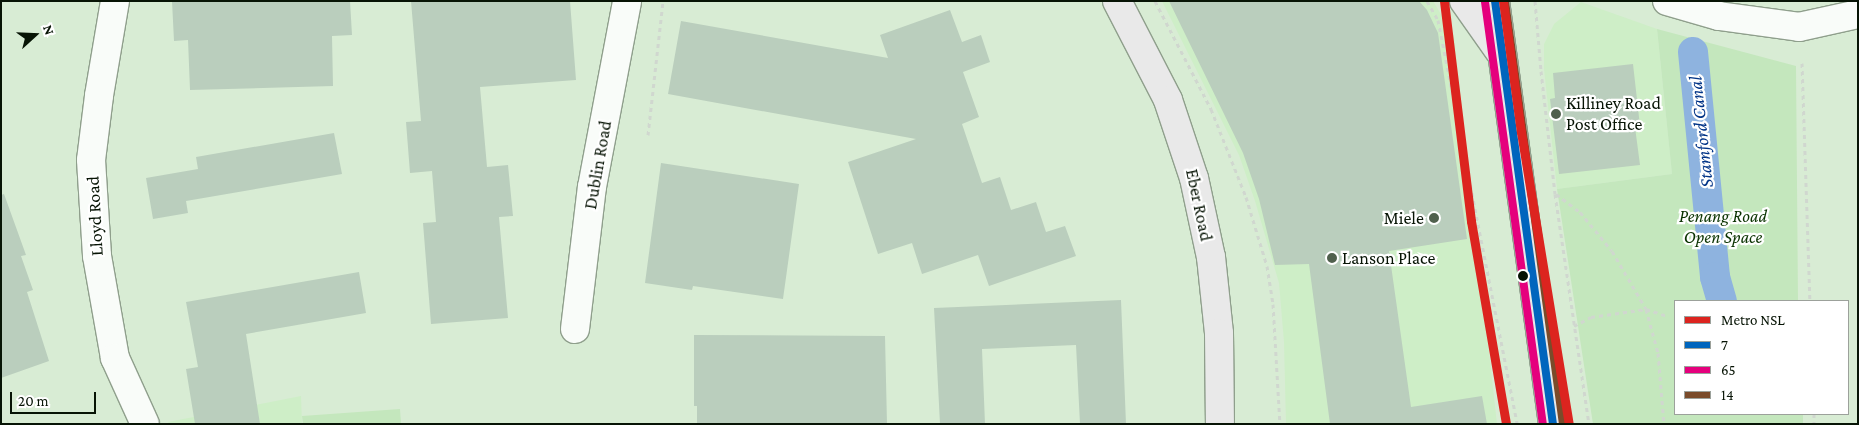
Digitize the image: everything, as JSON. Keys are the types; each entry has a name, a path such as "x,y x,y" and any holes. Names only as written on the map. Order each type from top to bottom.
{"main road":[{"name":"Eber Road","path":"1118,1 1168,100 1194,178 1210,257 1219,333 1220,424"},
{"path":"1464,1 1501,53"},
{"path":"1495,1 1553,424"}],"street":[{"name":"Lloyd Road","path":"115,1 99,96 92,160 97,256 115,358 145,424"},
{"name":"Dublin Road","path":"575,329 592,188 627,1"},
{"path":"1667,1 1719,16 1799,27 1858,14"}],"path":[{"path":"648,135 663,1"},
{"path":"1155,1 1211,109 1246,197 1267,266 1272,304 1280,424"},
{"path":"1427,1 1438,20 1517,424"},
{"path":"1536,1 1540,70 1555,194 1589,424"},
{"path":"1802,62 1810,300"},
{"path":"1555,194 1580,212 1612,250 1646,309 1658,353 1664,424"},
{"path":"1574,326 1591,317 1646,309 1668,316"}],"shaded area":[{"path":"1162,1 1433,1 1454,36 1497,424 1286,424 1284,342 1279,283 1255,201 1239,155"},
{"path":"1581,2 1657,29 1672,174 1557,189 1544,69 1544,44 1554,24"},
{"path":"301,396 302,424 169,424 168,422"}],"green space":[{"name":"Penang Road Open Space","path":"1657,29 1796,66 1798,300 1674,300 1674,415 1803,415 1803,424 1593,424 1557,189 1672,174"},
{"path":"400,409 401,424 303,424 302,416"}],"building":[{"path":"172,1 350,1 352,35 332,36 333,86 190,90 188,40 174,41"},
{"path":"411,1 570,1 576,80 480,87 487,167 508,165 513,216 499,217 508,318 431,324 423,223 436,222 432,171 410,173 406,122 421,121"},
{"path":"1169,1 1419,1 1427,10 1438,33 1467,239 1389,251 1411,407 1482,396 1487,424 1330,424 1309,264 1275,265 1259,199 1243,153"},
{"path":"950,10 962,42 981,35 990,62 963,72 979,117 962,124 982,183 1000,177 1011,210 1036,202 1046,232 1065,226 1076,256 989,286 978,255 922,274 912,243 878,254 848,162 916,139 668,94 681,21 888,58 880,35"},
{"path":"1633,64 1640,126 1635,127 1640,165 1559,174 1550,99 1555,98 1553,73"},
{"path":"334,133 342,174 186,201 188,213 153,219 146,178 198,169 196,157"},
{"path":"661,163 799,184 783,299 693,286 692,290 645,283"},
{"path":"4,194 26,255 21,256 33,290 27,292 49,361 1,378 1,195"},
{"path":"359,272 366,313 246,334 260,424 195,424 186,369 198,367 186,302"},
{"path":"1121,300 1126,424 1080,424 1076,345 982,349 985,424 940,424 934,308"},
{"path":"694,335 885,336 887,424 697,424 697,406 694,406"}],"waterway":[{"name":"Stamford Canal","path":"1693,52 1715,277 1722,300"}],"metro line":[{"name":"NSL","path":"1444,1 1471,221 1506,424"},
{"name":"NSL","path":"1503,1 1521,132 1569,424"}],"transit line":[{"name":"7","path":"1495,1 1553,424"},
{"name":"14","path":"1505,1 1563,423"},
{"name":"65","path":"1485,2 1543,424"}],"place":[{"name":"Killiney Road Post Office","path":"1556,114"},
{"name":"Miele","path":"1434,218"},
{"name":"Lanson Place","path":"1332,258"}]}
